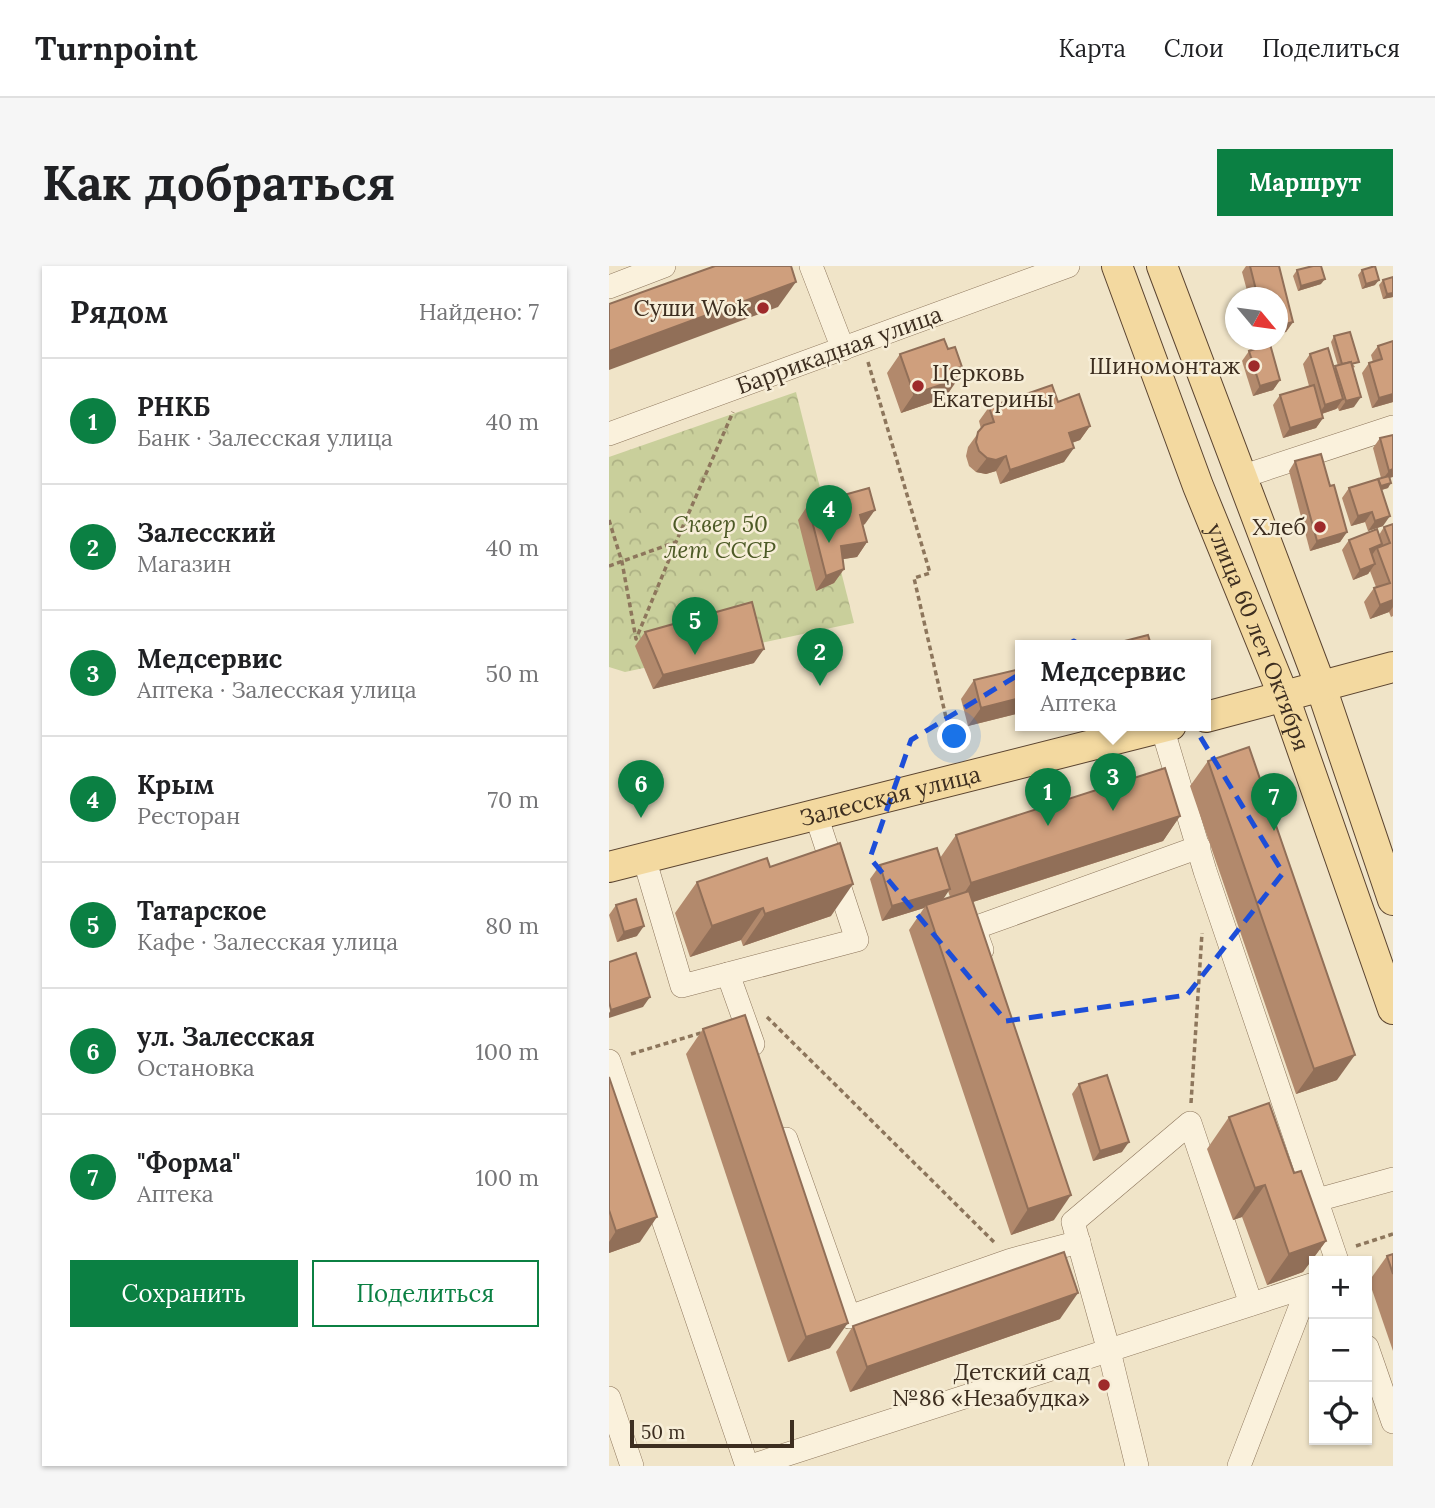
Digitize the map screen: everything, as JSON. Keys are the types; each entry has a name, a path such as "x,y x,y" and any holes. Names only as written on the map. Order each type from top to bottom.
{"main road":[{"name":"улица 60 лет Октября","path":"1117,266 1198,486 1284,697 1393,1009"},
{"name":"улица 60 лет Октября","path":"1162,266 1321,687 1393,900"},
{"path":"1211,716 1393,667"},
{"name":"Залесская улица","path":"609,866 1147,731"}],"street":[{"path":"609,287 664,266"},
{"path":"811,266 854,350"},
{"name":"Баррикадная улица","path":"609,433 745,384 854,350 1068,266"},
{"path":"1241,477 1393,427"},
{"path":"1168,731 1199,847 1335,1256"},
{"path":"644,858 682,986 857,940 815,814"},
{"path":"987,967 974,928 1199,847"},
{"path":"728,974 758,1059"},
{"path":"615,1059 749,1466 1309,1287"},
{"path":"781,1123 849,1317 1011,1259 1076,1232 1190,1123 1251,1304"},
{"path":"1317,1200 1393,1179"},
{"path":"1065,1196 1109,1350 1137,1466"},
{"path":"1239,1466 1309,1291"},
{"path":"1372,1361 1393,1422"},
{"path":"609,1398 632,1466"}],"path":[{"path":"854,350 930,573 914,578 953,748"},
{"path":"609,520 622,562 636,639 745,384"},
{"path":"609,566 676,542"},
{"path":"1190,1123 1202,924"},
{"path":"744,1020 764,1014 1011,1259"},
{"path":"615,1059 707,1031"},
{"path":"1341,1256 1393,1234"}],"highlighted area":[{"path":"1074,641 1187,715 1283,873 1187,995 1006,1021 870,858 911,740"}],"green space":[{"name":"Сквер 50 лет СССР","path":"796,392 854,623 625,672 609,667 609,457"}],"building":[{"path":"715,266 791,266 796,282 609,351 609,304"},
{"path":"1250,266 1279,266 1284,287 1255,287"},
{"path":"1321,266 1325,279 1301,286 1297,270"},
{"path":"1375,266 1379,280 1366,284 1362,270"},
{"path":"1393,277 1393,293 1387,294 1383,280"},
{"path":"1288,302 1293,322 1288,323"},
{"path":"1350,332 1359,362 1342,364 1334,336"},
{"path":"944,339 948,349 955,347 962,367 954,369 958,379 914,394 900,354"},
{"path":"1393,341 1393,394 1379,398 1369,363 1382,359 1378,346"},
{"path":"1328,348 1343,399 1325,405 1310,354"},
{"path":"1272,350 1280,380 1260,386 1249,351"},
{"path":"1351,362 1361,397 1346,401 1335,366"},
{"name":"Церковь Екатерины","path":"1052,385 1058,402 1079,394 1090,426 1069,433 1074,448 1010,470 1006,456 996,460 987,458 979,451 976,442 978,432 984,425 994,422 989,407"},
{"path":"1314,385 1323,418 1290,428 1280,395"},
{"path":"1393,435 1393,469 1389,471 1380,438"},
{"path":"1321,454 1330,486 1334,485 1347,532 1317,541 1295,461"},
{"path":"1389,476 1391,483 1381,486 1378,479"},
{"path":"1378,479 1390,516 1375,521 1372,512 1358,516 1349,488"},
{"path":"869,488 875,510 860,515 867,542 841,546 844,569 826,576 808,505"},
{"path":"1393,524 1393,600 1380,605 1374,588 1390,583 1377,548 1390,543 1384,527"},
{"path":"1377,529 1382,544 1370,549 1375,564 1360,570 1349,540"},
{"path":"752,602 764,649 663,675 645,632"},
{"path":"1148,635 1150,640 1128,640"},
{"path":"1015,670 1015,699 981,708 974,680"},
{"path":"1249,747 1355,1055 1314,1069 1208,761"},
{"path":"1165,768 1180,816 971,883 956,835"},
{"path":"840,843 853,884 765,914 763,908 712,926 697,882 767,858 770,867"},
{"path":"937,848 950,889 892,906 880,865"},
{"path":"969,891 1071,1195 1028,1209 926,905"},
{"path":"636,899 644,926 624,932 616,905"},
{"path":"636,953 650,997 611,1010 609,962"},
{"path":"745,1015 848,1323 806,1337 703,1029"},
{"path":"1107,1075 1129,1142 1100,1151 1079,1084"},
{"path":"609,1077 657,1217 616,1231 609,1210"},
{"path":"1269,1103 1294,1173 1301,1171 1326,1241 1289,1254 1265,1185 1255,1188 1229,1117"},
{"path":"1064,1252 1078,1293 867,1367 853,1326"},
{"path":"1393,1254 1393,1274 1387,1256"}],"place":[{"name":"Суши Wok","path":"763,308"},
{"name":"Шиномонтаж","path":"1254,366"},
{"name":"Церковь Екатерины","path":"918,386"},
{"name":"Хлеб","path":"1320,527"},
{"name":"Крым","path":"829,543"},
{"name":"Татарское","path":"695,655"},
{"name":"Залесский","path":"820,686"},
{"name":"Медсервис","path":"1113,811"},
{"name":"ул. Залесская","path":"641,818"},
{"name":"РНКБ","path":"1048,826"},
{"name":"\"Форма\"","path":"1274,831"},
{"name":"Детский сад №86 «Незабудка»","path":"1104,1385"}]}
